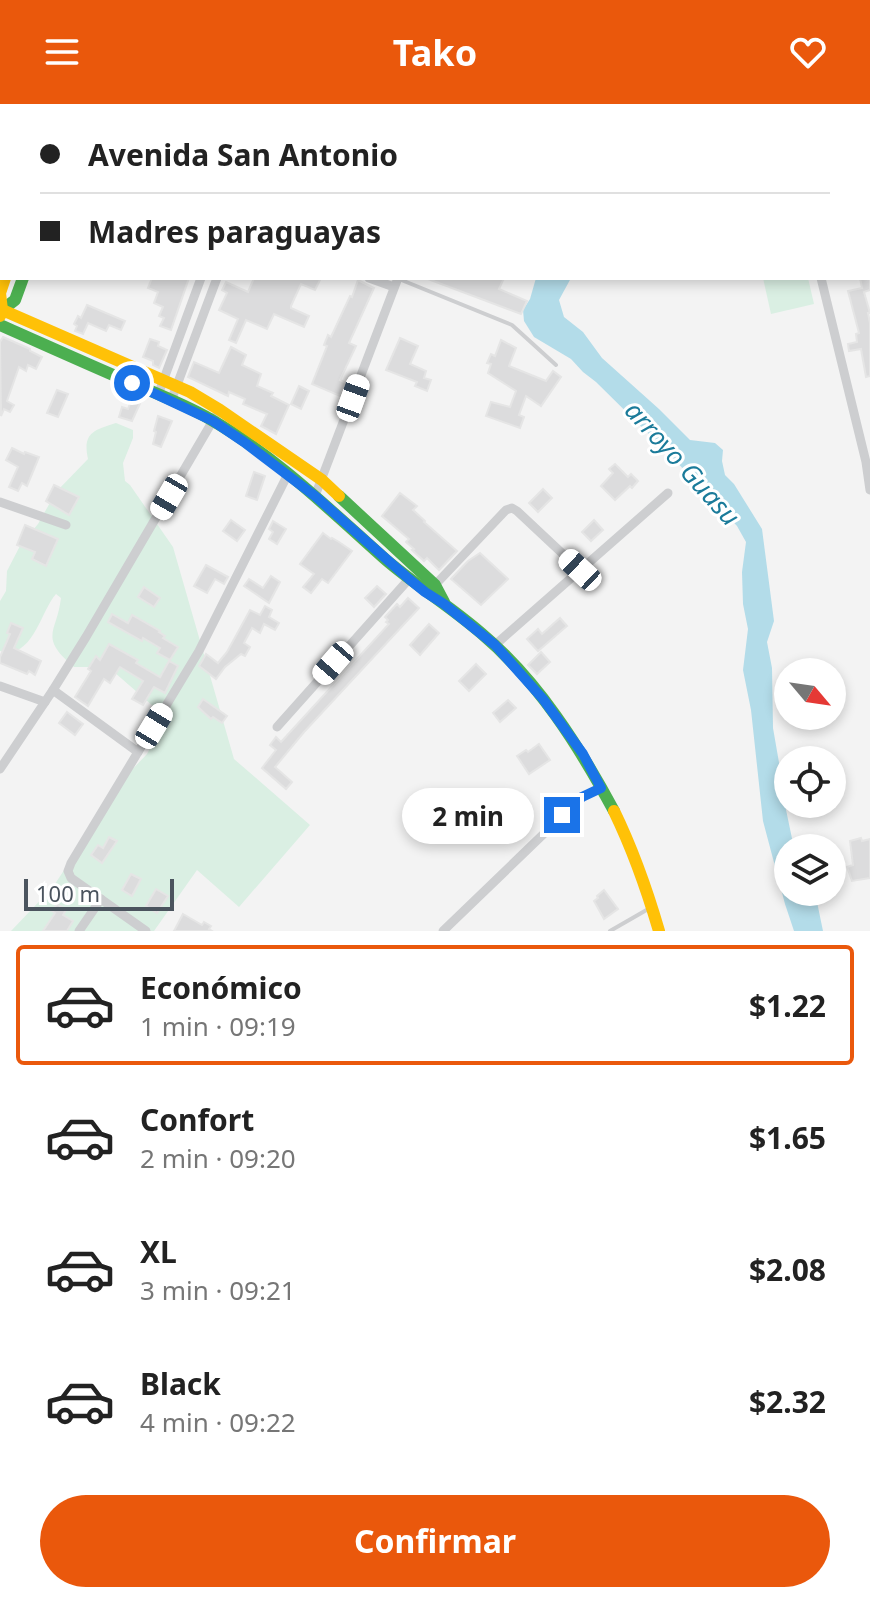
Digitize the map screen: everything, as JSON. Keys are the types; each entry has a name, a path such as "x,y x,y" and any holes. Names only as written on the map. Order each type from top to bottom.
{"main road":[{"path":"1,312 0,293 4,280"},
{"path":"1,312 15,300 22,280"},
{"path":"1,312 190,392 409,579 495,645 543,699 583,754 628,840 659,931"},
{"path":"0,325 171,401 216,415 322,480 435,585 444,604"}],"street":[{"path":"158,395 200,280"},
{"path":"171,401 216,280"},
{"path":"822,280 868,462 870,490"},
{"path":"315,496 397,281"},
{"path":"0,769 53,690 155,523 216,415"},
{"path":"146,931 71,878 68,871 199,651 288,474"},
{"path":"495,645 668,493"},
{"path":"0,502 66,525"},
{"path":"435,585 506,510 512,508 580,570"},
{"path":"277,727 409,579"},
{"path":"0,686 45,702"},
{"path":"53,690 138,752"},
{"path":"443,931 582,797 601,788"},
{"path":"79,931 101,899"}],"lane":[{"path":"397,281 512,325 556,365"},
{"path":"610,931 652,906"}],"green space":[{"path":"763,280 808,280 814,304 771,314"},
{"path":"116,423 133,430 123,463 125,481 173,547 234,759 310,825 239,907 197,870 154,931 11,931 53,887 125,777 147,754 155,739 153,706 106,665 74,667 56,648 52,634 61,598 56,594 28,642 11,652 0,651 0,601 6,591 7,571 56,492 88,459 89,438 96,430"}],"water":[{"name":"arroyo Guasu","path":"535,280 570,280 559,300 564,317 583,332 602,358 690,440 715,443 723,450 725,475 762,529 774,621 767,642 772,668 776,746 774,818 788,818 791,834 774,834 774,862 763,821 751,710 743,670 748,629 742,572 746,542 737,526 596,382 571,359 534,337 524,321 523,310"},
{"path":"786,906 818,906 823,931 794,931"}],"building":[{"path":"151,280 188,280 171,330 160,326 164,318 159,316 163,307 154,303 158,292 148,288"},
{"path":"253,280 320,280 315,290 301,284 291,306 309,316 304,327 274,314 267,329 246,320 236,343 229,340 238,319 219,310 227,293 222,290 226,282 248,292"},
{"path":"358,280 374,288 349,343 356,346 340,380 346,383 340,396 312,384 327,346 324,345 328,335 331,337"},
{"path":"431,280 503,280 499,289 527,301 521,314"},
{"path":"860,280 870,280 870,290 864,292 870,313 870,376 866,377 861,349 849,351 848,344 857,342 856,334 859,333 848,291 862,288"},
{"path":"87,305 125,321 121,330 109,325 106,331 88,323 83,334 75,331 77,326 74,324"},
{"path":"3,337 42,357 36,369 28,365 26,371 19,367 7,401 14,405 10,412 4,409 1,416 0,342"},
{"path":"400,338 418,346 410,364 426,371 424,378 431,380 427,391 415,386 417,382 386,370"},
{"path":"150,339 167,350 159,368 143,357"},
{"path":"501,340 516,348 509,366 546,381 553,371 561,377 541,406 526,396 519,415 524,417 520,428 486,416 491,402 510,407 516,391 488,373 491,364 487,363 491,354 495,356"},
{"path":"231,347 246,355 242,365 261,374 257,386 289,405 276,434 261,426 267,414 243,404 245,399 229,392 228,396 188,377 194,362 219,373"},
{"path":"299,386 309,391 301,409 291,404"},
{"path":"57,390 68,394 58,417 47,413"},
{"path":"133,395 142,399 132,421 119,417 122,407 128,409"},
{"path":"158,416 172,421 161,447 153,444"},
{"path":"12,448 39,457 27,486 22,483 18,491 9,487 18,467 6,460"},
{"path":"615,464 628,477 631,474 638,481 615,500 601,486 613,473 609,469"},
{"path":"254,472 265,476 257,500 246,496"},
{"path":"54,485 79,497 69,515 46,501"},
{"path":"543,489 552,498 538,512 529,503"},
{"path":"400,493 417,506 413,510 424,522 457,551 439,570 427,558 424,561 412,550 406,542 409,539 382,516"},
{"path":"231,520 245,530 237,541 223,531"},
{"path":"594,520 603,530 591,541 582,532"},
{"path":"273,521 286,529 277,544 269,539"},
{"path":"25,525 58,539 46,566 32,559 35,552 17,545"},
{"path":"323,533 352,551 328,583 322,579 311,593 303,587 314,574 300,564"},
{"path":"480,553 508,579 481,605 451,579"},
{"path":"206,565 228,577 224,584 215,579 207,593 194,586"},
{"path":"271,576 280,582 269,603 244,586 249,579 263,588"},
{"path":"377,586 386,594 374,607 365,598"},
{"path":"144,587 160,598 154,607 138,597"},
{"path":"408,598 419,608 275,767 292,782 286,789 262,768 276,750 270,745 276,737 281,742 389,624 385,617"},
{"path":"265,606 272,610 269,617 279,623 275,630 264,624 260,633 252,628 244,643 250,647 245,656 241,654 216,679 199,666 206,654 218,663 250,610 260,615"},
{"path":"112,614 128,623 132,615 160,631 165,636 163,638 178,647 170,660 157,653 160,648 108,622"},
{"path":"560,618 567,626 538,651 527,639 538,629 542,634"},
{"path":"11,623 23,628 14,648 41,661 35,675 0,663"},
{"path":"429,624 439,633 420,655 410,645"},
{"path":"109,644 160,677 169,661 178,666 165,693 154,687 143,705 132,699 143,681 120,667 110,683 104,679 88,706 75,697 96,656 100,660"},
{"path":"541,652 550,662 537,674 528,665"},
{"path":"476,664 486,674 469,691 459,681"},
{"path":"203,699 227,716 222,723 213,717 211,719 198,707"},
{"path":"508,700 516,708 500,722 493,713"},
{"path":"67,712 83,724 75,735 59,723"},
{"path":"539,744 550,760 529,774 517,756"},
{"path":"109,837 117,841 102,863 91,855 98,845 103,848"},
{"path":"861,838 862,841 870,839 870,878 852,881 847,867 853,865 850,841"},
{"path":"131,874 141,879 132,896 122,890"},
{"path":"156,889 168,896 157,913 146,906"},
{"path":"604,890 618,909 604,919 594,901"},
{"path":"57,904 66,910 63,915 73,921 67,931 43,931 55,913 52,911"},
{"path":"183,914 202,925 204,922 211,926 209,929 212,931 174,931"}],"traffic: fast":[{"path":"2,310 15,300 22,280"},
{"path":"0,325 190,408 234,434 279,467 385,559 502,652 556,716 614,811"},
{"path":"339,496 435,585 444,602"}],"traffic: slow":[{"path":"0,316 0,293 4,280"},
{"path":"0,309 190,392 322,480 339,496"},
{"path":"614,811 639,870 659,931"}],"route":[{"path":"132,383 213,421 244,442 315,496 425,592 495,645 543,699 583,754 601,788 582,797 562,815"}]}
